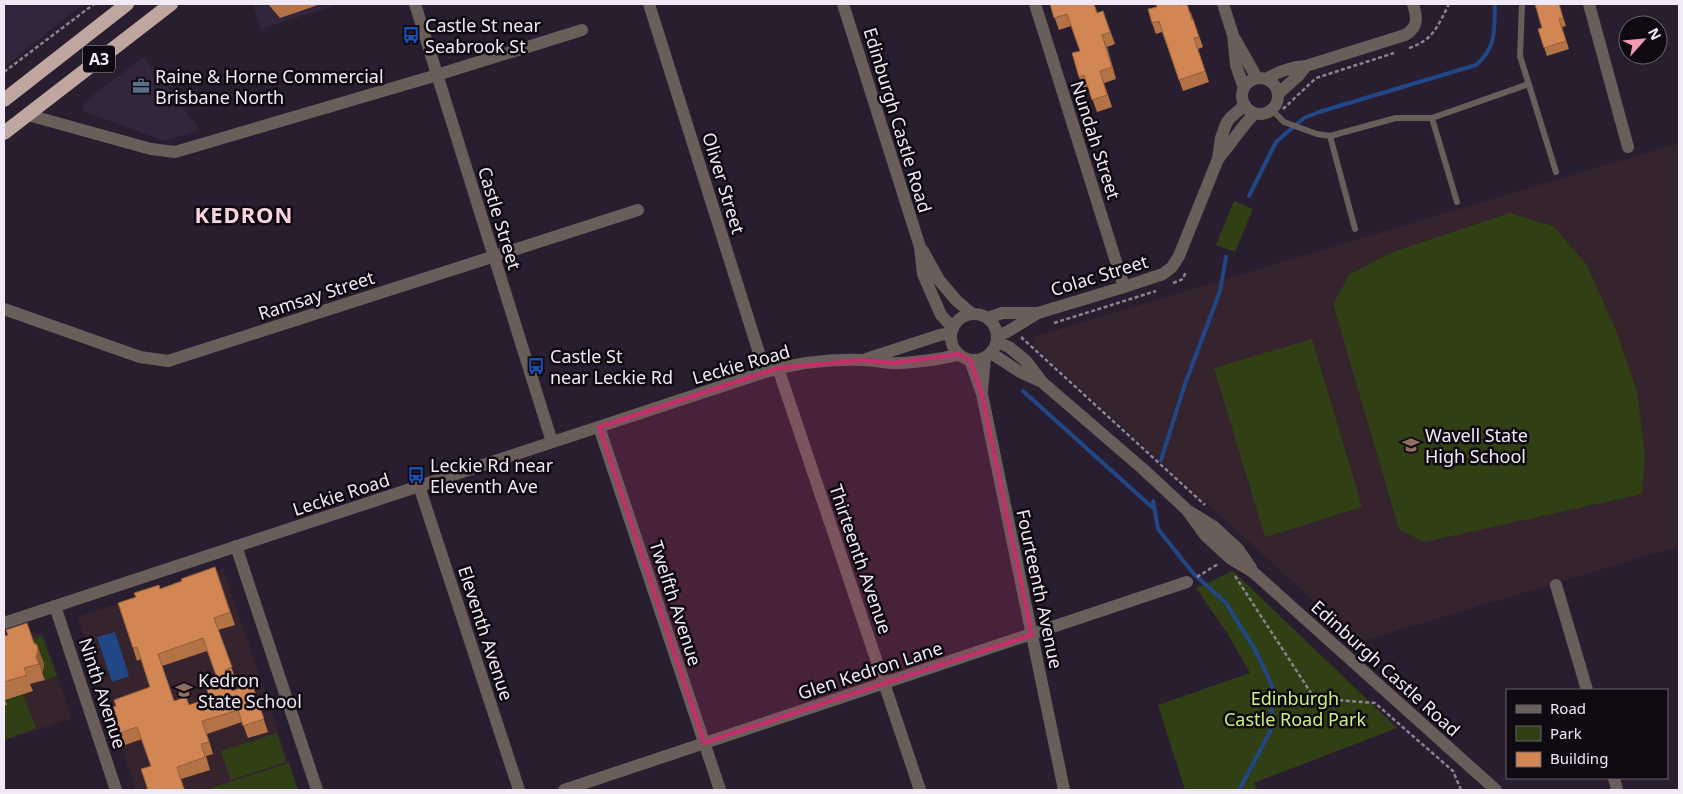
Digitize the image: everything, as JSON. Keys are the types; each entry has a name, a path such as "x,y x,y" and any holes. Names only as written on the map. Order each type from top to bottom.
{"highway":[{"name":"A3","path":"4,100 127,4"},
{"name":"A3","path":"4,133 171,4"}],"street":[{"name":"Castle Street","path":"415,4 552,442"},
{"name":"Oliver Street","path":"649,4 764,372"},
{"name":"Edinburgh Castle Road","path":"843,4 920,247 923,274 941,315 952,330"},
{"name":"Nundah Street","path":"1035,4 1124,287"},
{"path":"1223,4 1233,35 1236,65 1244,88"},
{"path":"1233,35 1262,78 1274,85 1278,94 1274,112 1261,114 1250,109 1242,94 1247,83 1262,78 1276,73 1294,67 1306,66 1400,37 1410,32 1415,26 1416,16 1413,4"},
{"path":"1589,4 1628,147"},
{"path":"28,115 150,149 175,152 582,30"},
{"path":"1278,94 1306,66"},
{"name":"Colac Street","path":"993,347 1007,332 1038,313 1163,274 1176,263 1218,159 1231,144 1250,109"},
{"name":"Ramsay Street","path":"4,309 140,357 168,361 638,210"},
{"name":"Edinburgh Castle Road","path":"920,247 939,280 971,314"},
{"name":"Colac Street","path":"988,318 1002,314 1038,313"},
{"path":"971,314 983,315 996,328 993,347 964,357 954,348 951,340 952,330 960,318 971,314"},
{"name":"Leckie Road","path":"863,360 952,330"},
{"name":"Edinburgh Castle Road","path":"993,347 1009,347 1026,361 1042,382 1143,469 1187,510 1213,526 1238,549 1253,572 1496,790"},
{"name":"Fourteenth Avenue","path":"982,394 993,347"},
{"name":"Leckie Road","path":"4,623 778,368 811,363 863,360 892,363 964,357"},
{"name":"Fourteenth Avenue","path":"964,357 982,394 1064,790"},
{"name":"Thirteenth Avenue","path":"778,368 920,790"},
{"name":"Twelfth Avenue","path":"599,427 720,790"},
{"name":"Eleventh Avenue","path":"419,486 519,790"},
{"path":"236,546 317,790"},
{"name":"Glen Kedron Lane","path":"564,790 1187,582"},
{"path":"1556,585 1587,689"},
{"name":"Ninth Avenue","path":"55,606 116,790"}],"lane":[{"path":"1522,4 1520,56 1556,172"},
{"path":"1274,112 1284,122 1317,134 1330,136 1396,118 1432,118 1529,84"},
{"path":"1432,118 1457,202"},
{"path":"1330,136 1355,229"}],"path":[{"path":"4,72 94,4"},
{"path":"1404,50 1422,44 1434,31 1449,4"},
{"path":"1274,112 1316,78 1395,53"},
{"path":"1165,286 1182,279 1189,263"},
{"path":"1047,325 1093,312 1157,290"},
{"path":"1025,334 1022,338 1207,507"},
{"path":"1187,582 1220,563 1216,558"},
{"path":"1235,576 1311,692 1325,698 1375,703 1453,771 1461,790"}],"highlighted area":[{"path":"959,354 970,360 982,394 1032,635 704,743 599,427 778,368 863,360 892,363"}],"shaded area":[{"path":"4,4 83,4 4,67"},
{"path":"253,4 340,4 261,29"},
{"path":"144,57 200,130 165,141 85,112 82,108 83,103"},
{"name":"Wavell State High School","path":"1679,143 1679,546 1359,642 1033,345 1036,336"},
{"name":"Kedron State School","path":"223,568 298,790 136,790 78,617"},
{"path":"33,633 39,633 44,636 72,718 4,741 4,643"}],"green space":[{"path":"1234,201 1253,209 1235,252 1216,245"},
{"path":"1510,213 1553,226 1587,265 1617,333 1637,392 1645,456 1642,494 1424,542 1399,529 1333,304 1350,274 1390,253"},
{"path":"1312,339 1362,507 1265,537 1214,368"},
{"name":"Edinburgh Castle Road Park","path":"1233,571 1397,728 1254,783 1258,790 1185,790 1158,705 1250,673 1227,633 1196,588"},
{"path":"42,636 57,676 45,680 33,639"},
{"path":"23,694 36,728 4,740 4,706 7,705 5,700"},
{"path":"277,733 286,762 231,780 221,751"},
{"path":"289,763 298,790 205,790"}],"water":[{"path":"115,632 129,676 112,682 97,637"}],"building":[{"path":"1050,4 1094,4 1097,13 1103,11 1110,32 1102,35 1112,67 1100,71 1107,95 1092,100 1084,75 1079,77 1072,53 1080,51 1067,14 1054,18"},
{"path":"1156,4 1187,4 1199,37 1194,38 1205,71 1179,80 1159,21 1152,23 1148,9 1157,7"},
{"path":"1535,4 1559,4 1563,18 1559,19 1566,41 1544,48 1538,29 1542,28"},
{"path":"215,567 230,612 214,618 232,667 225,670 232,691 252,684 264,719 243,726 238,710 202,721 209,742 201,744 205,757 177,767 184,790 148,790 141,769 151,766 137,727 120,733 113,707 116,706 114,700 150,687 137,647 133,648 118,603 136,597 134,593 159,585 160,589 182,581 181,579","holes":["203,638 217,678 204,682 210,698 189,705 186,697 174,701 158,654"]},
{"path":"27,623 34,643 37,645 36,657 39,664 24,668 27,675 4,682 4,636 8,635 6,630"}],"waterway":[{"path":"1249,196 1276,142 1304,118 1476,65 1488,52 1491,45 1494,30 1495,4"},
{"path":"1161,460 1185,384 1220,291 1226,257"},
{"path":"1023,391 1153,508"},
{"path":"1153,501 1158,529 1193,573 1226,603 1257,653 1272,686 1271,730 1239,790"}],"place":[{"name":"Castle St near Seabrook St","path":"411,35"},
{"name":"Raine & Horne Commercial Brisbane North","path":"141,86"},
{"name":"Castle St near Leckie Rd","path":"536,366"},
{"name":"Wavell State High School","path":"1411,445"},
{"name":"Leckie Rd near Eleventh Ave","path":"416,475"},
{"name":"Kedron State School","path":"184,690"}],"district":[{"name":"KEDRON","path":"244,214"}]}
